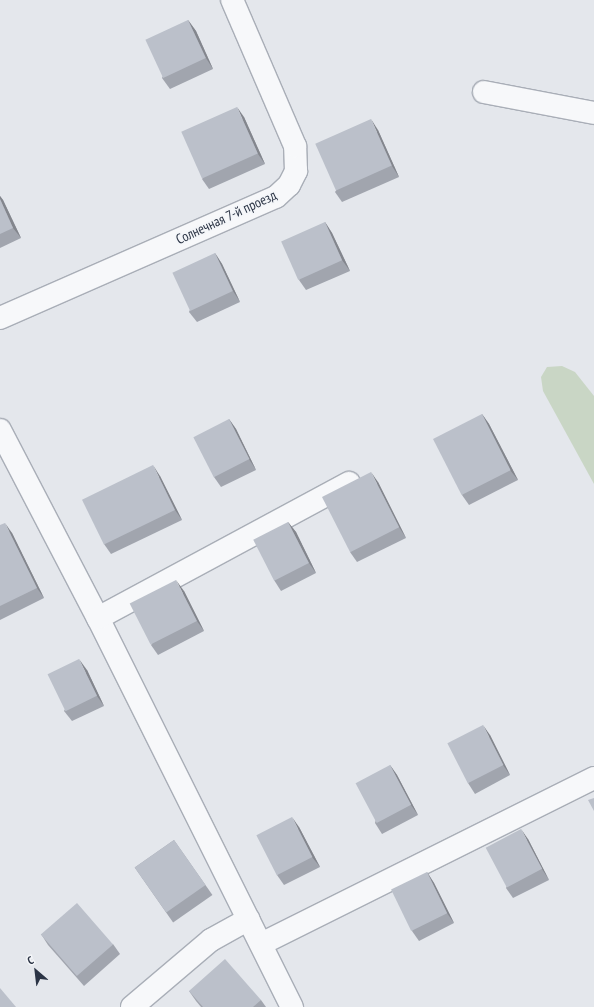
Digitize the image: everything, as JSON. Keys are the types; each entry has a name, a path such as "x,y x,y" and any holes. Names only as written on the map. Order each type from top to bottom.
{"street":[{"name":"Солнечная 7-й проезд","path":"0,318 276,197 289,185 296,171 295,146 232,0"},
{"path":"484,92 594,113"},
{"path":"0,430 98,618 292,1007"},
{"path":"98,618 369,473"},
{"path":"261,944 594,778"},
{"path":"132,1007 211,940 249,919"}],"green space":[{"path":"562,366 575,372 594,396 594,484 543,391 541,377 547,367"}],"building":[{"path":"188,20 206,58 163,78 145,40"},
{"path":"237,107 258,154 202,178 181,132"},
{"path":"371,119 392,166 336,190 315,144"},
{"path":"0,199 13,228 0,234"},
{"path":"325,222 342,260 298,280 281,242"},
{"path":"215,253 233,291 190,311 172,273"},
{"path":"482,414 511,470 462,495 433,439"},
{"path":"229,419 249,459 214,477 193,437"},
{"path":"153,465 175,510 104,545 82,500"},
{"path":"371,472 399,527 350,552 322,497"},
{"path":"288,522 309,563 274,581 253,540"},
{"path":"5,523 37,588 0,606 0,525"},
{"path":"176,580 197,621 151,645 130,604"},
{"path":"79,659 97,696 66,711 48,674"},
{"path":"483,725 503,765 468,783 447,743"},
{"path":"390,765 411,805 377,823 356,783"},
{"path":"594,798 594,811 588,800"},
{"path":"292,817 312,857 277,875 256,835"},
{"path":"521,829 542,869 507,888 486,848"},
{"path":"174,840 206,885 166,913 135,868"},
{"path":"427,872 447,913 411,931 391,890"},
{"path":"77,903 113,945 77,976 41,934"},
{"path":"225,959 261,1000 253,1007 203,1007 189,991"},
{"path":"0,988 16,1007 0,1007"}]}
